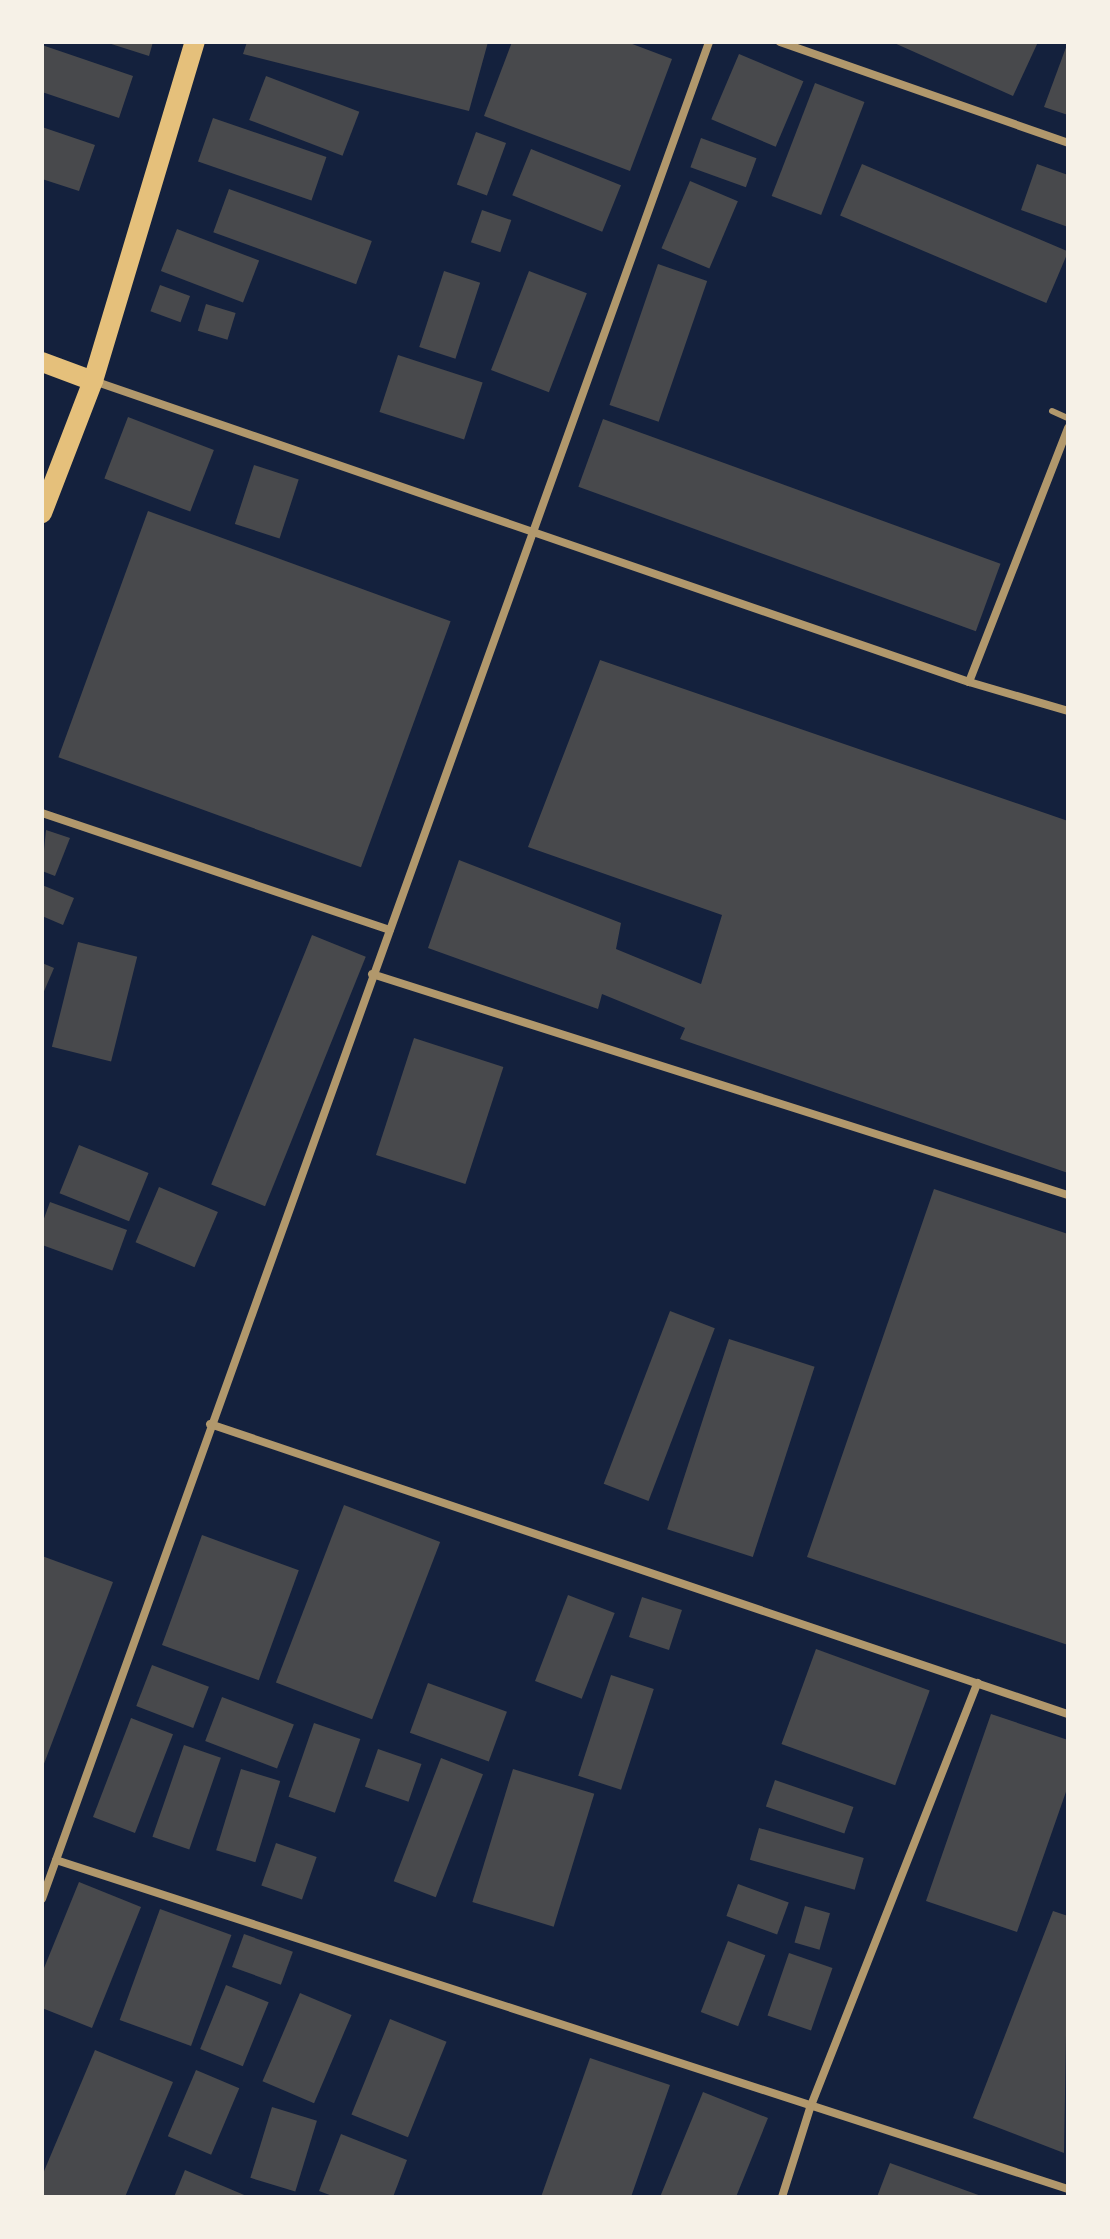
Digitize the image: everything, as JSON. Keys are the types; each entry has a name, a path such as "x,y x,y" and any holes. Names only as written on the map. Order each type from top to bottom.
{"main road":[{"path":"42,513 93,381 195,42"},
{"path":"42,362 93,381"}],"street":[{"path":"42,1899 372,974 536,531 709,42"},
{"path":"780,42 1068,143"},
{"path":"93,381 969,682 1068,711"},
{"path":"969,682 1068,428"},
{"path":"42,813 390,930"},
{"path":"372,974 1068,1195"},
{"path":"210,1424 1068,1714"},
{"path":"782,2197 810,2108 977,1683"},
{"path":"56,1860 810,2108 1068,2189"}],"lane":[{"path":"1052,411 1068,418"}],"building":[{"path":"105,42 153,42 149,56"},
{"path":"247,42 488,42 469,111 243,54"},
{"path":"512,42 627,42 672,59 630,171 484,116"},
{"path":"892,42 1038,42 1013,96"},
{"path":"1068,42 1068,115 1044,107"},
{"path":"42,45 133,76 119,118 42,92"},
{"path":"739,54 803,81 776,147 711,119"},
{"path":"266,76 359,112 343,156 249,120"},
{"path":"815,83 864,102 821,215 772,196"},
{"path":"213,118 326,157 311,201 198,161"},
{"path":"42,127 95,145 79,191 42,179"},
{"path":"476,132 506,143 487,196 457,185"},
{"path":"701,138 756,158 746,187 690,167"},
{"path":"531,149 621,185 602,232 512,195"},
{"path":"862,164 1068,251 1046,303 840,216"},
{"path":"1037,164 1068,175 1068,227 1021,210"},
{"path":"690,181 738,201 709,269 661,248"},
{"path":"229,189 372,241 356,284 213,232"},
{"path":"482,210 511,220 500,252 471,242"},
{"path":"177,229 259,261 243,303 161,271"},
{"path":"658,264 707,281 659,422 609,405"},
{"path":"444,271 480,283 455,359 419,347"},
{"path":"529,271 587,293 549,392 491,370"},
{"path":"160,285 190,296 180,322 150,311"},
{"path":"206,304 236,313 227,340 198,331"},
{"path":"398,355 483,383 464,440 379,412"},
{"path":"128,417 214,450 190,512 104,479"},
{"path":"603,419 1000,564 976,631 578,487"},
{"path":"254,465 299,480 280,538 235,524"},
{"path":"148,511 451,621 361,867 58,757"},
{"path":"600,660 1068,821 1068,1173 680,1039 685,1028 602,994 598,1009 428,948 459,860 621,923 616,949 701,984 722,915 528,847"},
{"path":"46,830 70,838 55,876 42,871"},
{"path":"42,885 74,898 63,925 42,916"},
{"path":"312,935 366,957 265,1206 211,1184"},
{"path":"78,942 137,957 111,1062 52,1047"},
{"path":"42,963 54,968 42,996"},
{"path":"414,1038 503,1067 465,1184 376,1155"},
{"path":"79,1145 149,1173 129,1221 60,1193"},
{"path":"159,1187 218,1212 194,1267 136,1242"},
{"path":"934,1189 1068,1234 1068,1645 807,1557"},
{"path":"50,1202 127,1230 112,1270 42,1245 42,1224"},
{"path":"670,1311 715,1328 649,1501 604,1484"},
{"path":"729,1339 815,1367 753,1557 667,1529"},
{"path":"344,1505 440,1542 372,1719 276,1682"},
{"path":"202,1535 299,1570 259,1680 162,1645"},
{"path":"42,1556 113,1582 42,1769"},
{"path":"568,1595 615,1613 582,1699 535,1681"},
{"path":"642,1597 682,1610 669,1650 629,1637"},
{"path":"816,1649 930,1690 895,1785 781,1744"},
{"path":"152,1665 209,1687 193,1728 136,1706"},
{"path":"611,1675 654,1689 621,1790 578,1776"},
{"path":"428,1683 507,1712 489,1762 410,1733"},
{"path":"222,1697 294,1725 277,1768 205,1741"},
{"path":"991,1714 1068,1740 1068,1786 1017,1932 926,1901"},
{"path":"131,1718 173,1734 135,1833 93,1817"},
{"path":"314,1723 360,1739 335,1813 289,1797"},
{"path":"184,1745 221,1758 189,1849 152,1837"},
{"path":"378,1749 421,1764 408,1802 365,1787"},
{"path":"441,1758 483,1774 436,1897 394,1881"},
{"path":"241,1769 280,1781 255,1862 216,1850"},
{"path":"513,1769 594,1794 554,1927 472,1902"},
{"path":"775,1780 853,1807 844,1833 766,1806"},
{"path":"759,1828 864,1858 855,1890 750,1860"},
{"path":"276,1843 317,1857 302,1900 261,1886"},
{"path":"79,1882 141,1907 92,2028 42,2008 42,1973"},
{"path":"738,1884 789,1902 777,1934 726,1916"},
{"path":"805,1906 830,1913 820,1950 795,1943"},
{"path":"160,1909 231,1935 191,2046 120,2020"},
{"path":"1053,1911 1068,1916 1064,2153 973,2118"},
{"path":"244,1934 293,1952 281,1985 232,1967"},
{"path":"728,1941 765,1955 738,2026 701,2012"},
{"path":"789,1953 832,1968 811,2030 768,2015"},
{"path":"226,1985 269,2002 243,2066 200,2049"},
{"path":"300,1993 352,2015 314,2103 262,2081"},
{"path":"390,2019 447,2042 408,2137 351,2114"},
{"path":"95,2050 173,2082 125,2197 42,2197 42,2176"},
{"path":"590,2058 670,2085 631,2197 541,2197"},
{"path":"196,2070 239,2088 211,2155 168,2136"},
{"path":"703,2092 768,2118 736,2197 660,2197"},
{"path":"272,2107 317,2121 295,2192 250,2178"},
{"path":"341,2134 407,2160 393,2197 335,2197 319,2191"},
{"path":"890,2163 984,2197 877,2197"},
{"path":"185,2170 249,2197 174,2197"}]}
